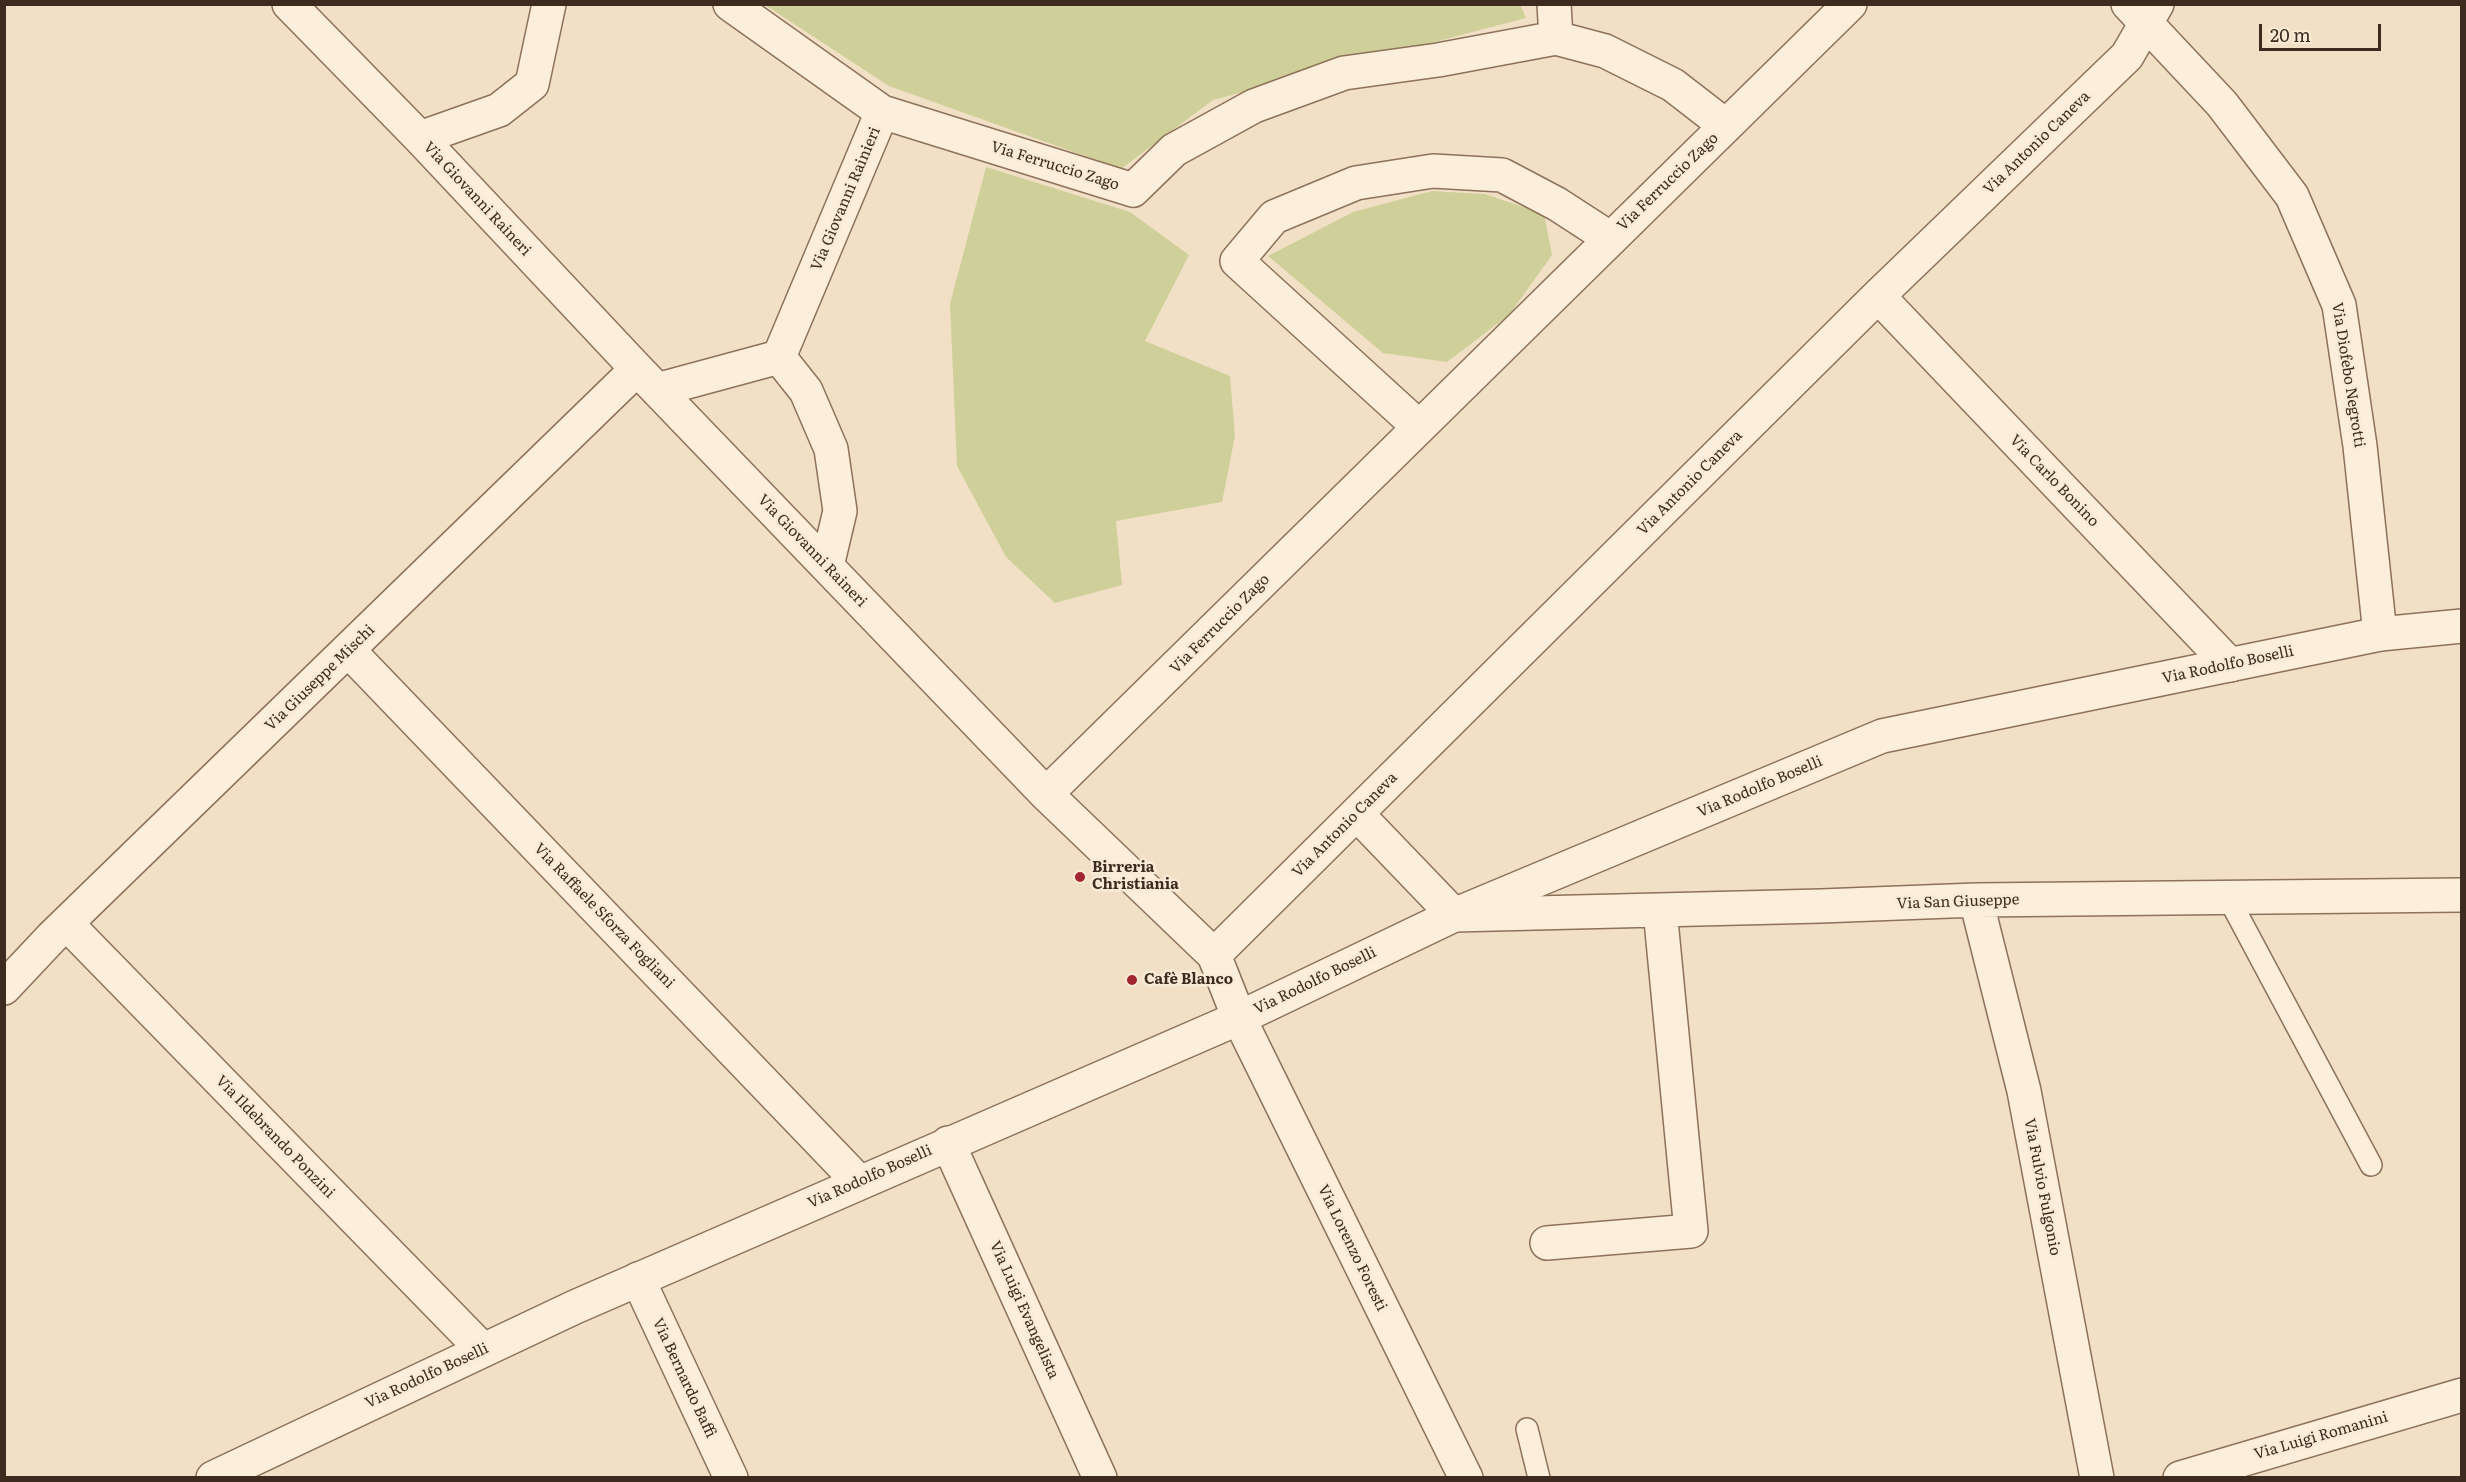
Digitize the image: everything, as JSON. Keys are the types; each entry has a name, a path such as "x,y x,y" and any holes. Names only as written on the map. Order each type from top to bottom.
{"street":[{"name":"Via Giovanni Raineri","path":"289,4 420,138 647,379 1046,794 1214,955"},
{"name":"Via Giovanni Raineri","path":"420,138 499,111 532,84 549,4"},
{"name":"Via Giovanni Rainieri","path":"730,4 882,112 779,357"},
{"path":"1554,4 1556,38"},
{"name":"Via Ferruccio Zago","path":"1046,794 1849,5"},
{"name":"Via Antonio Caneva","path":"1214,955 1878,296 2127,56 2144,11"},
{"name":"Via Diofebo Negrotti","path":"2144,11 2222,104 2292,196 2339,305 2360,446 2380,634"},
{"name":"Via Ferruccio Zago","path":"882,112 1133,190 1174,150 1254,106 1299,89 1344,73 1438,60 1556,38 1605,51 1673,85 1726,126"},
{"name":"Via Ferruccio Zago","path":"1419,428 1237,261 1274,217 1356,183 1433,171 1502,175 1557,204 1611,239"},
{"name":"Via Carlo Bonino","path":"1878,296 2230,665"},
{"path":"647,379 779,357 806,391 831,449 840,511 827,566"},
{"name":"Via Giuseppe Mischi","path":"4,988 349,651 647,379"},
{"name":"Via Rodolfo Boselli","path":"213,1478 638,1279 1239,1018 1454,915 1882,736 2380,634 2462,626"},
{"name":"Via Raffaele Sforza Fogliani","path":"349,651 860,1182"},
{"path":"1357,813 1454,915"},
{"name":"Via San Giuseppe","path":"1454,915 1976,900 2462,895"},
{"name":"Via Fulvio Fulgonio","path":"1976,900 2024,1091 2097,1478"},
{"path":"1546,1243 1691,1231 1660,910"},
{"name":"Via Ildebrando Ponzini","path":"67,924 483,1350"},
{"name":"Via Lorenzo Foresti","path":"1214,955 1239,1018 1466,1478"},
{"name":"Via Luigi Evangelista","path":"948,1143 1100,1478"},
{"name":"Via Bernardo Baffi","path":"638,1279 730,1478"},
{"name":"Via Luigi Romanini","path":"2180,1478 2462,1395"}],"lane":[{"path":"2229,899 2371,1165"},
{"path":"1527,1429 1539,1478"}],"green space":[{"path":"1520,4 1526,18 1213,100 1121,169 889,86 765,5"},
{"path":"986,167 1130,212 1189,255 1145,341 1230,376 1235,436 1222,502 1116,521 1122,585 1055,603 1006,557 957,466 950,304"},
{"path":"1432,191 1485,194 1544,214 1552,255 1509,315 1447,362 1383,353 1268,256 1353,212"}],"place":[{"name":"Birreria Christiania","path":"1080,877"},
{"name":"Cafè Blanco","path":"1132,980"}]}
